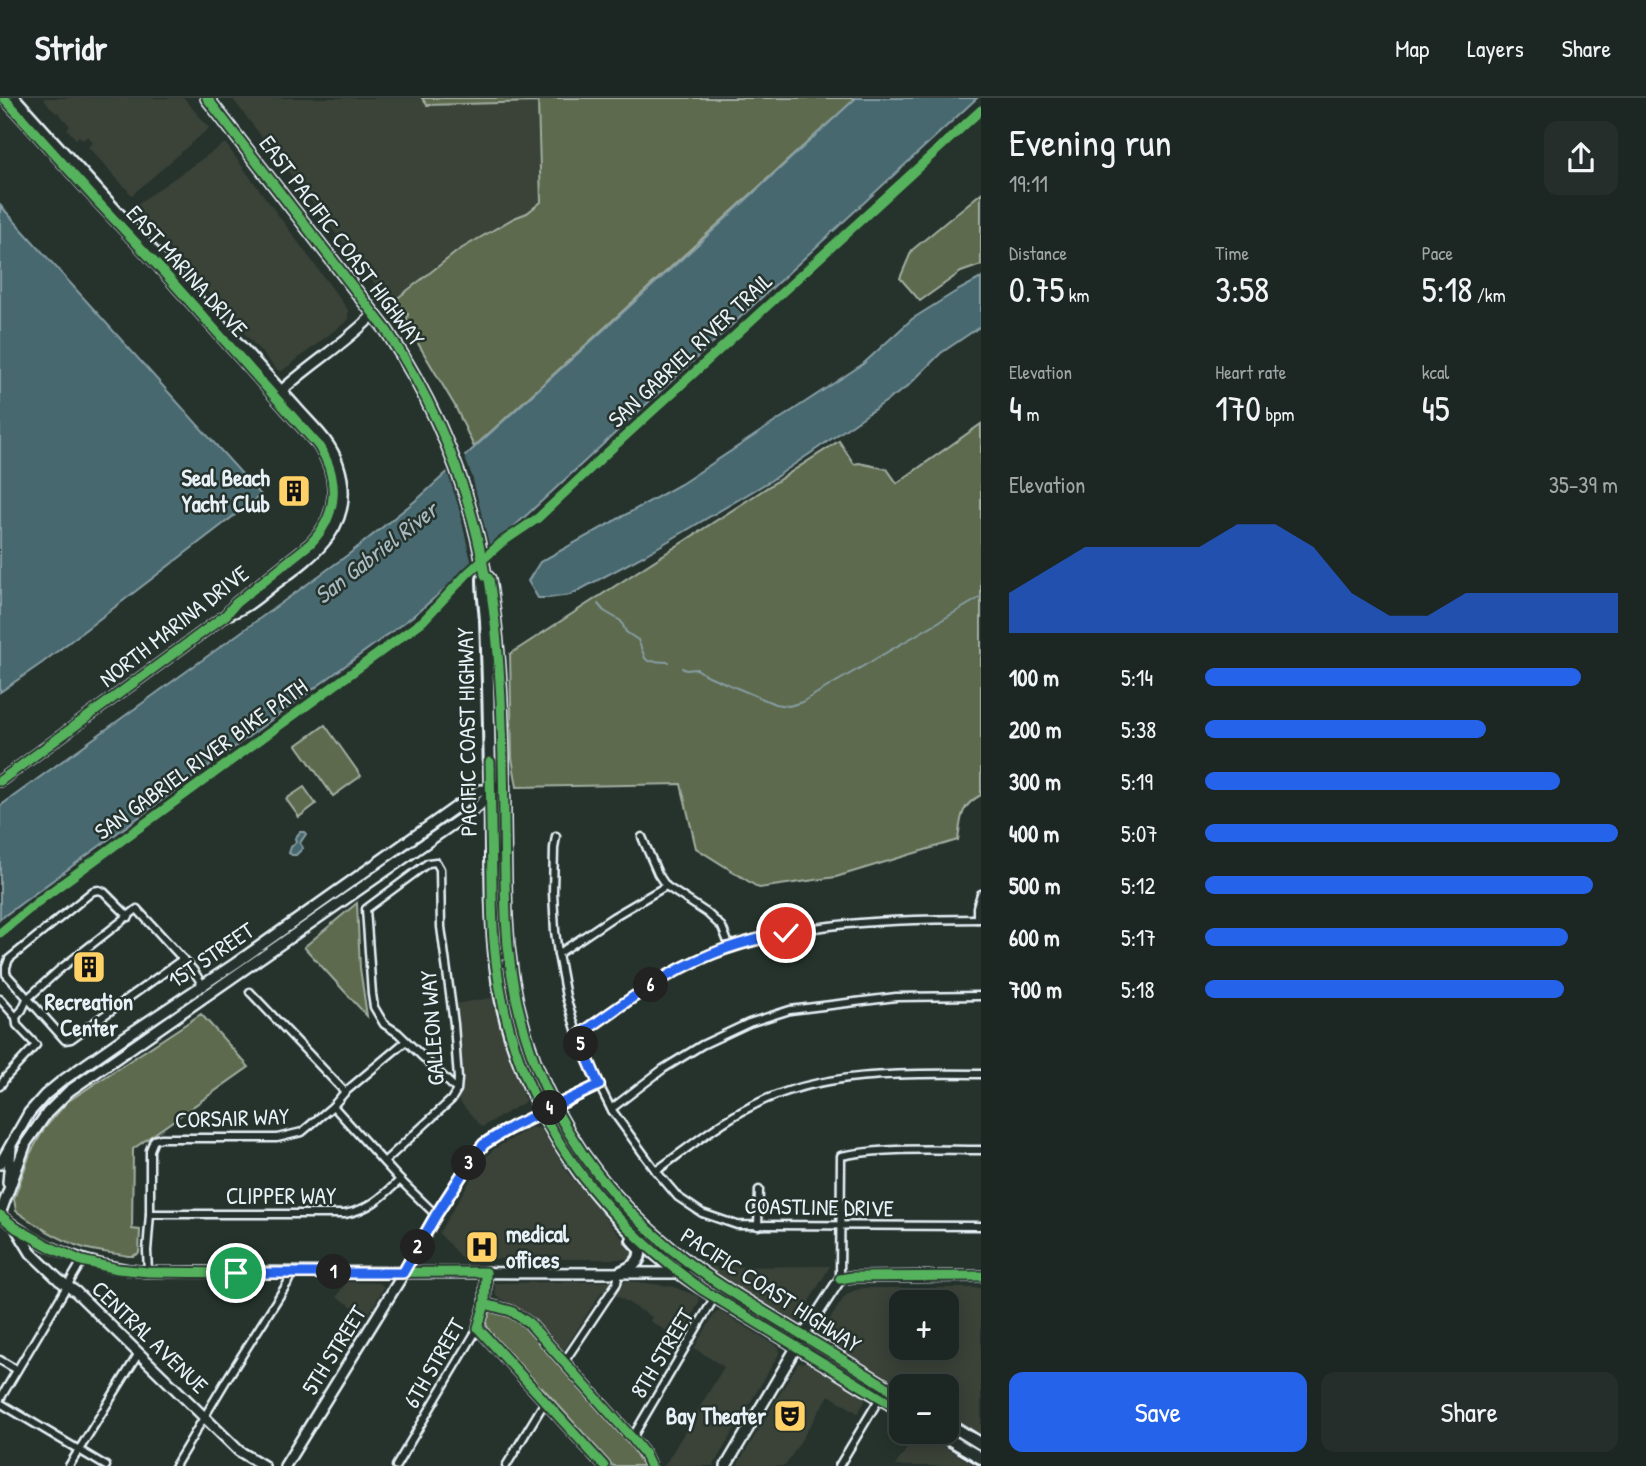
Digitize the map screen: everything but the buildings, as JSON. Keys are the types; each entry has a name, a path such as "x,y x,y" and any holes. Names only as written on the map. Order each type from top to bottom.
{"highway":[{"name":"EAST PACIFIC COAST HIGHWAY","path":"207,98 374,314 420,385 450,451 467,499 484,574"},
{"name":"PACIFIC COAST HIGHWAY","path":"484,574 490,589 499,653 509,956 526,1040 553,1107 583,1156 645,1227 721,1286 887,1387"},
{"name":"PACIFIC COAST HIGHWAY","path":"484,574 482,580 486,618 492,920 496,967 512,1042 542,1112 573,1163 603,1203 632,1233 678,1273 889,1403"},
{"path":"573,1163 583,1156"},
{"path":"603,1203 606,1213 640,1249 641,1255 637,1263 619,1273"},
{"path":"959,1430 981,1444"},
{"path":"957,1444 981,1458"}],"main road":[{"name":"EAST MARINA DRIVE","path":"4,98 278,394"},
{"name":"EAST MARINA DRIVE","path":"15,98 278,394 337,474"},
{"path":"278,394 374,314"},
{"name":"NORTH MARINA DRIVE","path":"0,781 226,615 236,603 317,538 331,508 337,474"},
{"name":"1ST STREET","path":"0,1214 26,1143 58,1101 477,808 491,790 503,783"},
{"name":"1ST STREET","path":"7,1193 11,1142 29,1113 45,1095 480,790 491,790"},
{"name":"5TH STREET","path":"285,1466 474,1156 484,1144 513,1126 599,1085"},
{"path":"0,1164 11,1142"},
{"path":"0,1214 16,1228 82,1261 148,1272 678,1273 690,1264"},
{"name":"CENTRAL AVENUE","path":"16,1228 31,1253 76,1292 239,1451 264,1466"},
{"name":"6TH STREET","path":"478,1328 485,1304 486,1272"},
{"path":"726,1466 840,1279 981,1276"},
{"path":"485,1304 511,1311 521,1317 632,1438 650,1466"},
{"path":"478,1328 604,1466"}],"street":[{"name":"COASTLINE DRIVE","path":"556,836 553,892 555,931 566,998 578,1036 611,1109 678,1197 702,1213 737,1225 981,1226"},
{"path":"642,837 666,886 707,913 722,927 730,947"},
{"name":"GALLEON WAY","path":"384,1162 451,1100 457,1090 454,1024 441,927 440,869 436,862 428,863 366,909 374,1007 384,1024 406,1041"},
{"path":"558,954 666,886"},
{"path":"129,917 104,892 93,891 9,959 6,974 65,1040 69,1041 183,959"},
{"path":"578,1036 648,986 683,967 730,947 786,933 844,925 979,919 977,907 981,894"},
{"path":"16,1017 27,999 138,909 210,994"},
{"path":"250,992 345,1092"},
{"path":"611,1109 663,1069 702,1045 749,1023 790,1010 896,997 981,996"},
{"path":"0,999 16,1017 17,1025 36,1045 0,1086"},
{"path":"406,1041 457,1090"},
{"name":"CORSAIR WAY","path":"150,1214 152,1143 161,1138 277,1138 302,1132 406,1041"},
{"path":"656,1171 724,1122 755,1104 789,1091 836,1080 882,1075 981,1074"},
{"path":"333,1106 400,1180 436,1215"},
{"path":"840,1279 841,1156 895,1151 981,1150"},
{"name":"CLIPPER WAY","path":"150,1214 345,1214 370,1206 400,1180"},
{"path":"758,1226 759,1190"},
{"path":"148,1272 150,1214"},
{"path":"82,1261 0,1401 106,1466"},
{"path":"175,1466 292,1273"},
{"path":"564,1362 617,1283 619,1273"},
{"name":"8TH STREET","path":"632,1438 721,1286"},
{"name":"6TH STREET","path":"396,1466 478,1328"},
{"path":"69,1466 139,1353"},
{"path":"0,1360 17,1370"},
{"path":"839,1466 887,1387"},
{"path":"506,1466 546,1400"}],"shaded area":[{"path":"44,98 184,98 209,128 132,195 88,147 93,142 88,136 83,140 79,136 76,139 67,129 70,126"},
{"path":"232,98 422,98 427,105 538,102 541,202 527,213 459,250 395,300 378,288"},
{"path":"225,143 348,310 348,320 282,371 277,370 133,207"},
{"path":"492,998 501,1033 525,1100 482,1127 458,1100 461,1063 455,1004"},
{"path":"530,1128 539,1128 542,1131 568,1173 620,1236 634,1248 633,1258 462,1259 439,1233 481,1162 494,1149"},
{"path":"704,1266 830,1266 798,1320 794,1320"},
{"path":"628,1281 671,1286 697,1296 700,1300 680,1339 650,1321 652,1317 617,1296 602,1291 564,1350 561,1350 523,1311 496,1296 494,1283"},
{"path":"346,1282 380,1283 384,1287 368,1316 337,1297"},
{"path":"863,1288 981,1288 981,1435 959,1422 959,1374 889,1374 889,1381 823,1340 823,1330 845,1296"},
{"path":"716,1312 721,1312 779,1347 780,1352 713,1466 663,1466 724,1367 694,1348"},
{"path":"806,1362 865,1398 858,1413 829,1395 785,1466 737,1466 798,1363"},
{"path":"910,1444 940,1444 976,1466 895,1466"}],"green space":[{"path":"422,98 856,98 474,447 455,406 406,323 408,314 395,300 459,250 527,213 541,202 538,102 427,105"},
{"path":"981,193 981,265 961,272 920,301 900,278 912,250"},
{"path":"981,424 981,795 965,808 958,840 836,877 759,888 696,848 681,784 517,787 512,758 510,654 839,441 854,464 887,469 897,483"},
{"path":"325,725 361,776 333,796 297,745"},
{"path":"304,787 316,804 299,817 286,799"},
{"path":"357,903 360,968 367,1016 304,947"},
{"path":"201,1014 249,1067 133,1149 132,1229 140,1230 139,1253 128,1256 84,1248 49,1232 16,1211 14,1199 30,1154 44,1129 67,1102"},
{"path":"493,1309 522,1324 632,1447 643,1466 613,1466 490,1332 486,1324"}],"water":[{"name":"San Gabriel River","path":"856,98 977,98 463,574 413,616 0,919 0,806 349,554 420,497"},
{"path":"0,205 261,495 42,663 0,692"},
{"path":"981,278 981,326 941,353 907,387 770,481 643,556 570,595 538,598 528,581 540,562 681,484 863,364 912,319"},
{"path":"300,832 306,834 300,843 303,848 296,855 292,855 289,853 291,847"}],"pier":[{"path":"463,453 472,476 491,552 473,569 446,468"}],"waterway":[{"path":"682,668 697,669 775,704 789,706 802,702 981,597"},
{"path":"598,604 621,621 626,632 638,640 648,661 669,662"}],"cycle path":[{"path":"0,781 226,615 236,603 310,544 327,521 333,496 330,470 318,445 4,98"},
{"path":"207,98 387,331 436,418 460,479 485,575 489,579 495,621 503,747 506,917 511,969 521,1019 537,1067 557,1112 583,1154 614,1194 649,1230 690,1264 734,1294 889,1388"},
{"name":"SAN GABRIEL RIVER TRAIL","path":"0,933 44,897 423,621 468,573 501,543 538,518 981,110"},
{"path":"490,762 493,916 497,969 507,1019 521,1066 541,1110 565,1151 594,1190 626,1226 663,1259 703,1290 889,1403"},
{"path":"0,1215 16,1228 52,1248 82,1261 118,1269 235,1273 486,1272 485,1304 478,1328 604,1466"},
{"path":"840,1279 981,1276"},
{"path":"485,1304 511,1311 529,1323 632,1438 650,1466"}],"place":[{"name":"Seal Beach Yacht Club","path":"294,491"},
{"name":"Recreation Center","path":"89,967"},
{"name":"medical offices","path":"482,1247"},
{"name":"Bay Theater","path":"790,1416"}],"route":[{"path":"236,1273 403,1273 436,1215 484,1144 513,1126 599,1085 578,1036 648,986 683,967 730,947 786,933"}]}
